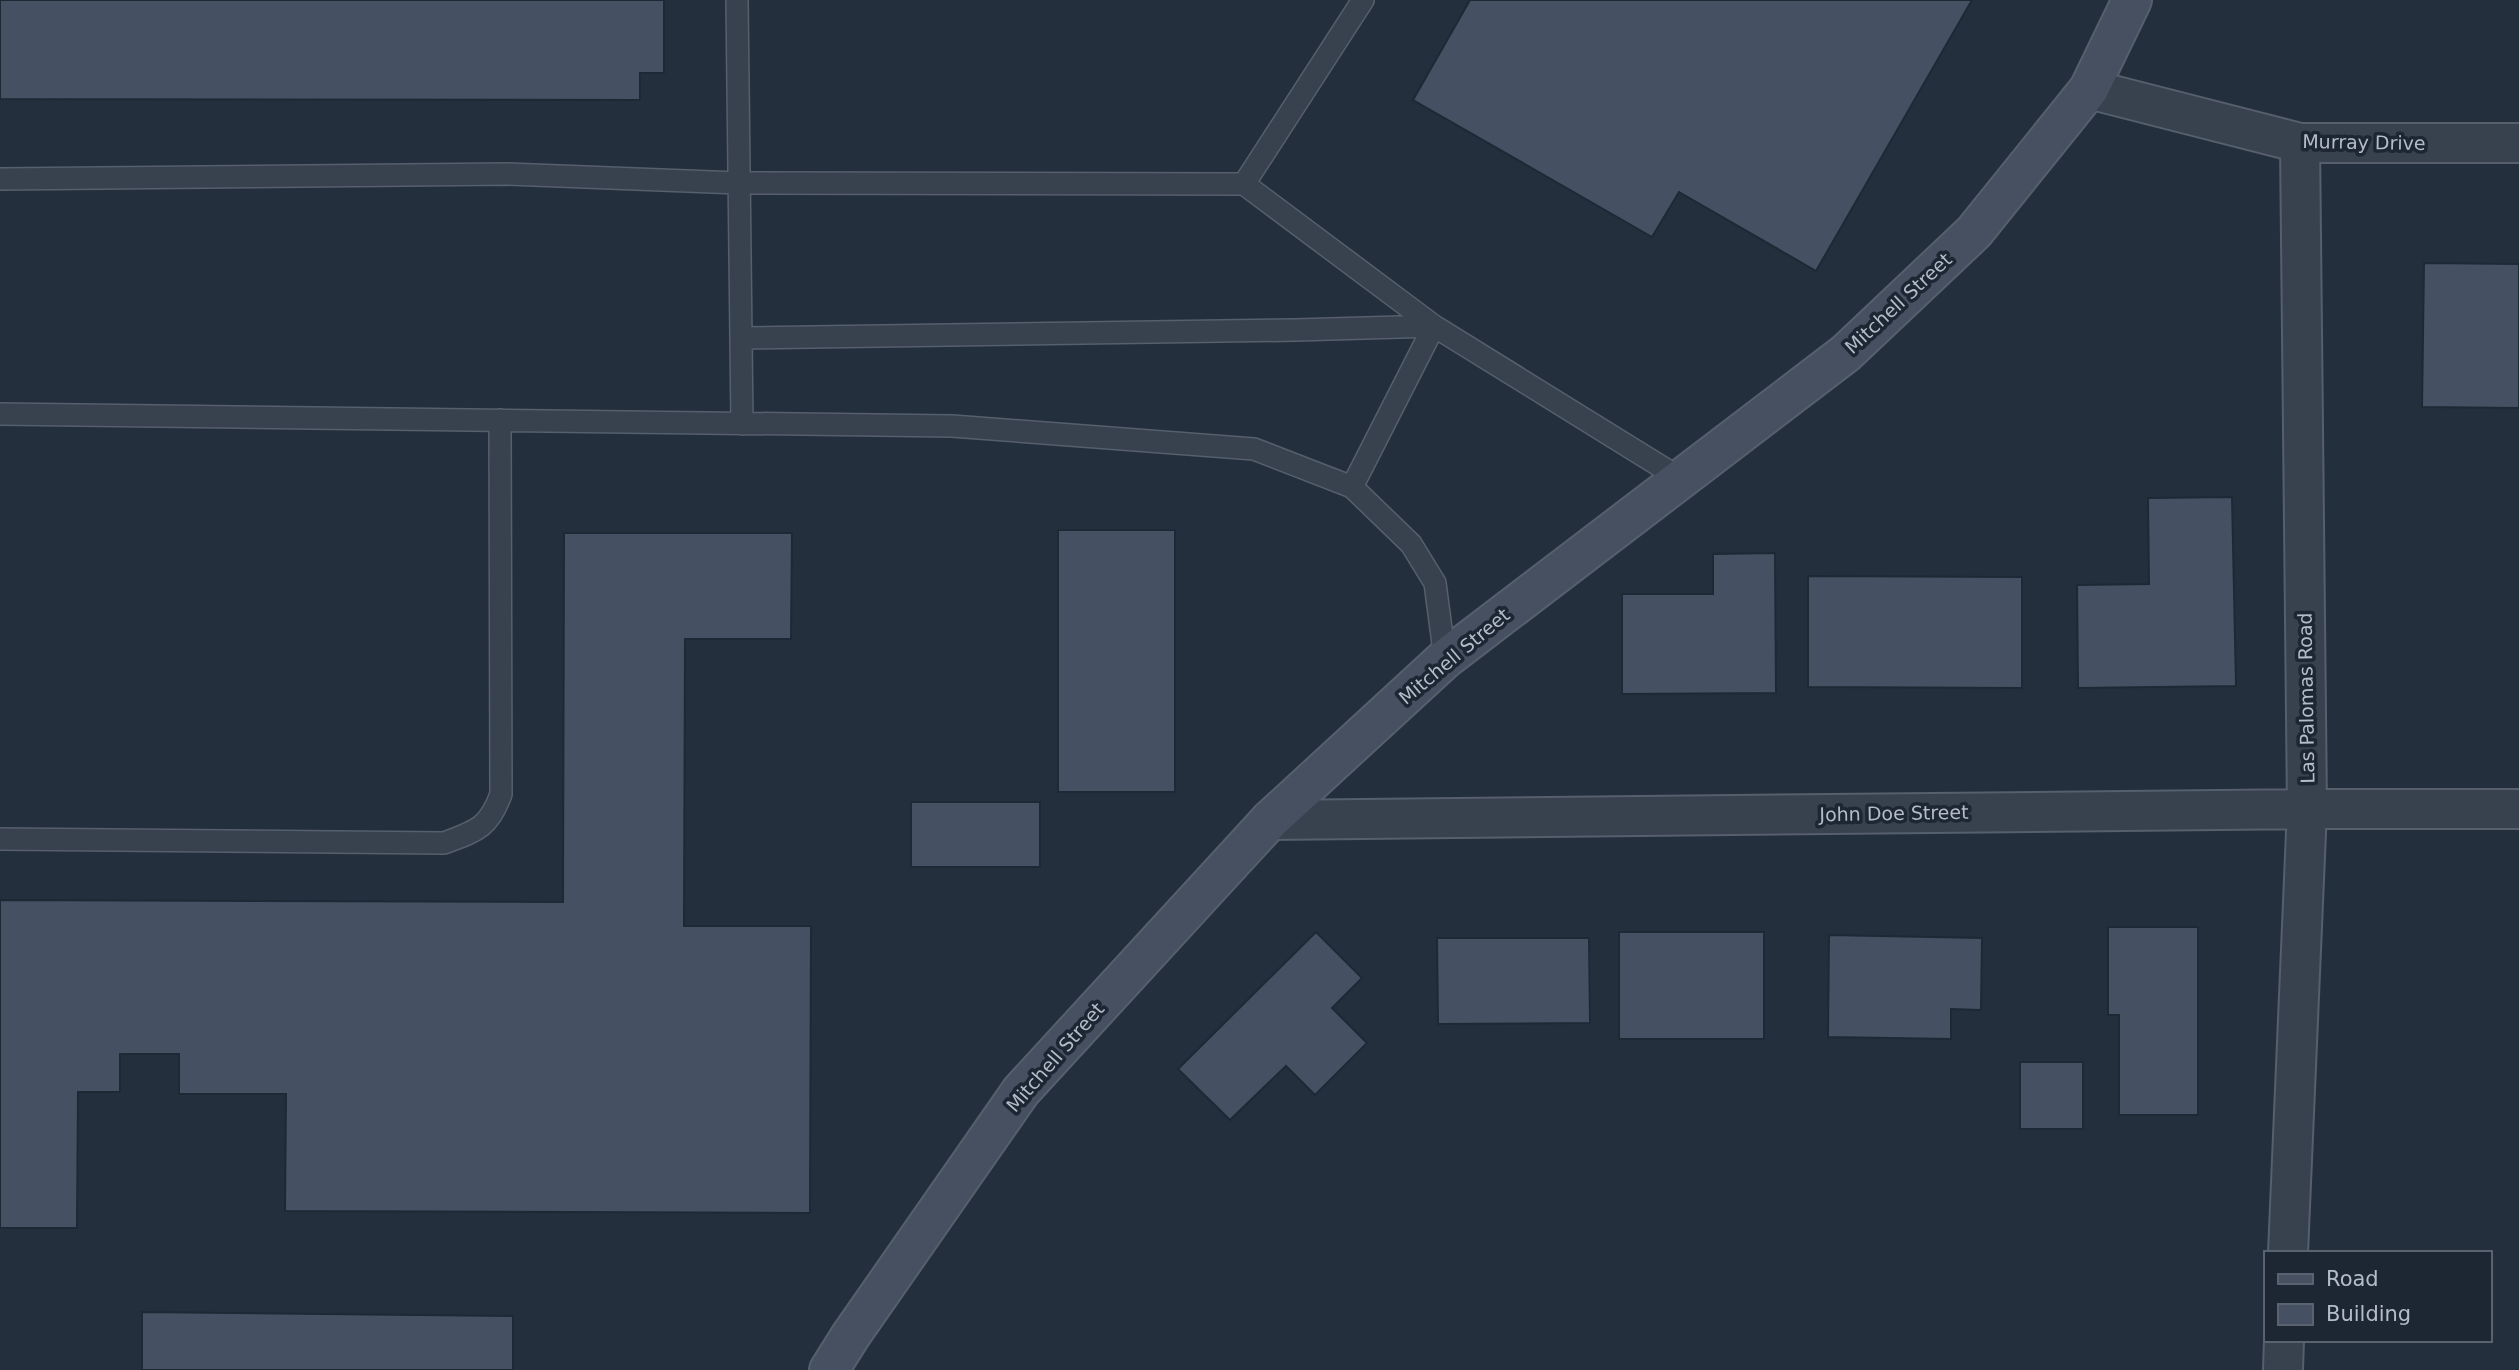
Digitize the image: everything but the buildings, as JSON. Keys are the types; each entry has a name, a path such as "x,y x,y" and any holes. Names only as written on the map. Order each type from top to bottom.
{"street":[{"name":"Mitchell Street","path":"829,1370 1021,1091 1270,820 1445,659 1846,353 1974,232 2089,89 2132,0"},
{"name":"Murray Drive","path":"2089,89 2301,143 2519,143"},
{"name":"Las Palomas Road","path":"2288,1251 2307,809 2301,143"},
{"name":"John Doe Street","path":"1270,820 2519,809"},
{"path":"2283,1370 2284,1342"}],"lane":[{"path":"737,0 741,424"},
{"path":"1244,184 1363,0"},
{"path":"0,179 507,174 738,183 1244,184 1434,326 1681,478"},
{"path":"741,338 1434,326"},
{"path":"1352,487 1434,326"},
{"path":"0,414 952,426 1254,449 1352,487 1411,544 1435,583 1445,659"},
{"path":"0,839 444,843 479,830 494,814 501,794 499,420"}]}
